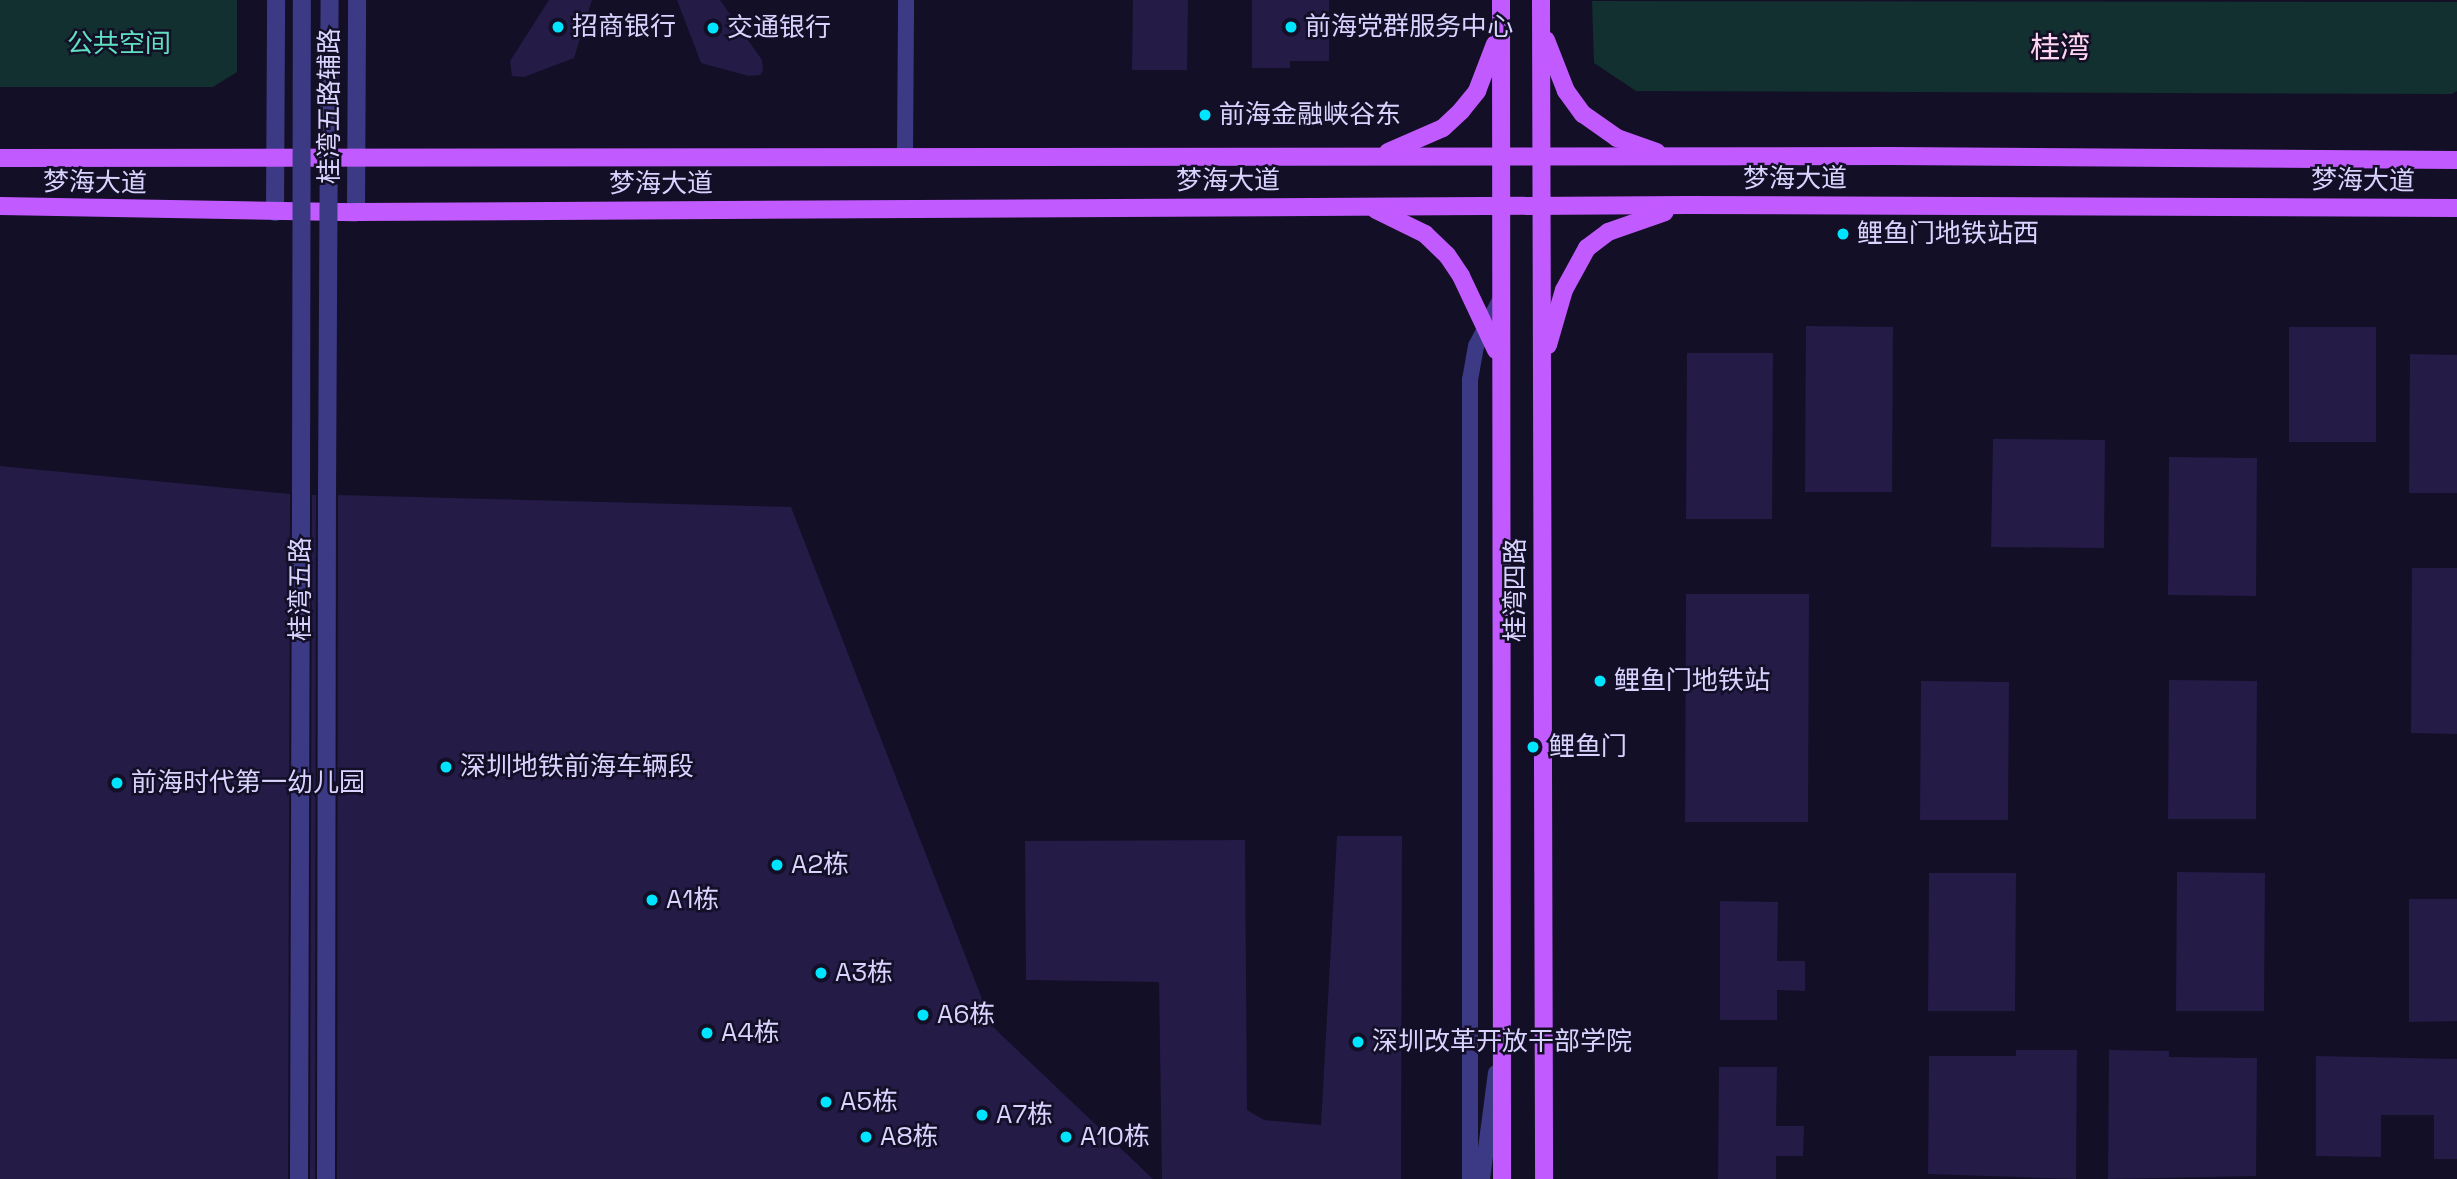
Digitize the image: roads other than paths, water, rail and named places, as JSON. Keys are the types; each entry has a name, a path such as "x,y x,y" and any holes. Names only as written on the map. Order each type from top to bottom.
{"main road":[{"name":"桂湾四路","path":"1501,0 1499,157 1502,1179"},
{"name":"桂湾四路","path":"1541,0 1544,1179"},
{"path":"1369,157 1422,139 1444,128 1461,111 1487,69 1501,27"},
{"path":"1541,28 1566,92 1583,114 1617,138 1671,156"},
{"path":"2423,159 2457,152"},
{"name":"梦海大道","path":"0,158 1671,156 2457,160"},
{"name":"梦海大道","path":"0,206 275,212 1688,205 2457,208"},
{"path":"1542,365 1564,290 1587,248 1608,232 1633,221 1688,205"},
{"path":"1369,207 1410,225 1438,246 1461,276 1500,360"},
{"path":"2421,208 2457,221"}],"street":[{"name":"桂湾五路辅路","path":"275,212 276,0"},
{"name":"桂湾五路","path":"299,1179 302,0"},
{"name":"桂湾五路","path":"326,1179 330,0"},
{"name":"桂湾五路辅路","path":"356,212 357,0"},
{"path":"905,157 906,0"},
{"path":"1470,1179 1470,380 1476,346 1500,300"},
{"path":"1482,1179 1485,1135 1501,1043"}],"place":[{"name":"招商银行","path":"558,27"},
{"name":"前海党群服务中心","path":"1291,27"},
{"name":"交通银行","path":"713,28"},
{"name":"前海金融峡谷东","path":"1205,115"},
{"name":"鲤鱼门地铁站西","path":"1843,234"},
{"name":"鲤鱼门地铁站","path":"1600,681"},
{"name":"鲤鱼门","path":"1533,747"},
{"name":"深圳地铁前海车辆段","path":"446,767"},
{"name":"前海时代第一幼儿园","path":"117,783"},
{"name":"A2栋","path":"777,865"},
{"name":"A1栋","path":"652,900"},
{"name":"A3栋","path":"821,973"},
{"name":"A6栋","path":"923,1015"},
{"name":"A4栋","path":"707,1033"},
{"name":"深圳改革开放干部学院","path":"1358,1042"},
{"name":"A5栋","path":"826,1102"},
{"name":"A7栋","path":"982,1115"},
{"name":"A8栋","path":"866,1137"},
{"name":"A10栋","path":"1066,1137"}],"district":[{"name":"桂湾","path":"2060,48"}],"park label":[{"name":"公共空间","path":"119,44"}]}
